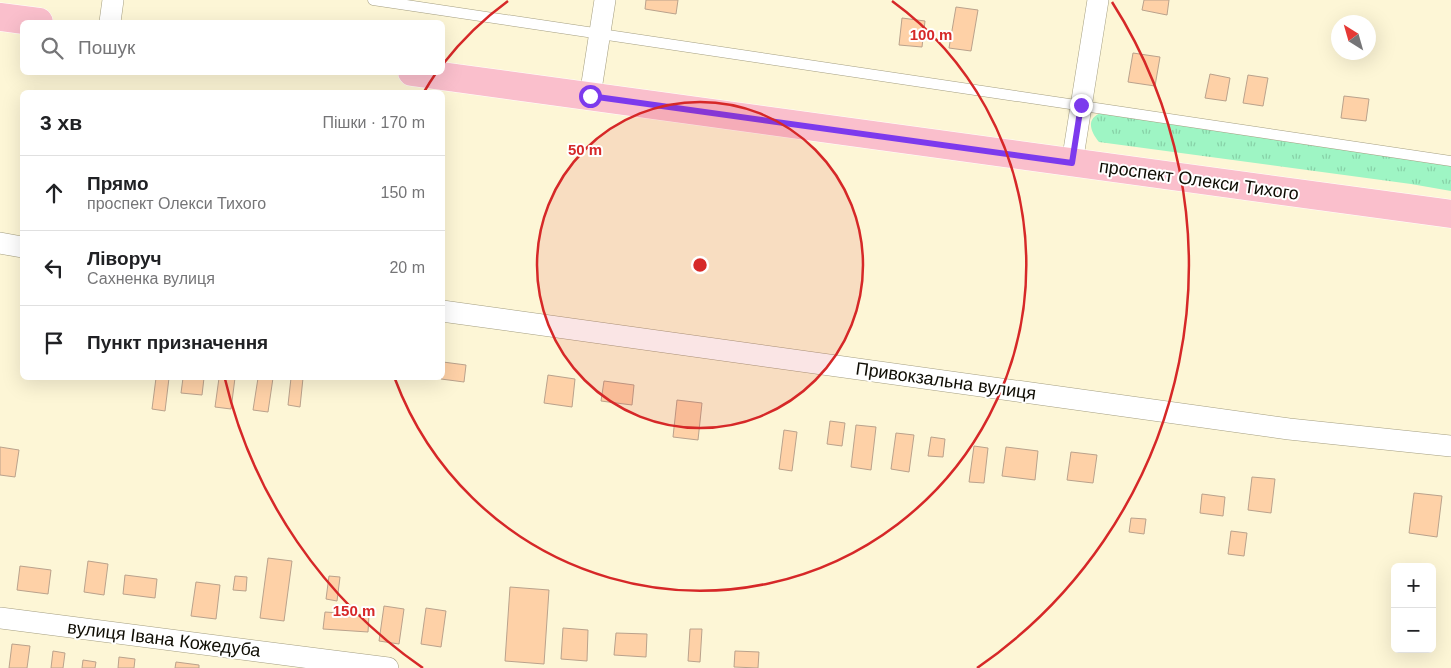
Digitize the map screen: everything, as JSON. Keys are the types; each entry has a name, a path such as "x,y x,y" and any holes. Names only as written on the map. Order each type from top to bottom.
{"main road":[{"path":"0,17 23,20"},
{"name":"проспект Олекси Тихого","path":"434,75 1451,214"}],"street":[{"path":"110,20 114,0"},
{"path":"590,96 606,0"},
{"path":"1072,163 1098,0"},
{"path":"0,243 20,247"},
{"name":"Привокзальна вулиця","path":"445,312 1289,429 1451,446"},
{"name":"вулиця Івана Кожедуба","path":"0,618 388,668"}],"lane":[{"path":"373,0 1451,161"}],"green space":[{"path":"1101,113 1451,166 1451,191 1099,142 1092,130 1091,122"}],"building":[{"path":"646,0 678,0 676,14 645,9"},
{"path":"1144,0 1169,0 1167,15 1142,10"},
{"path":"956,7 978,10 971,51 949,48"},
{"path":"902,18 925,21 922,47 899,45"},
{"path":"1133,53 1160,57 1155,86 1128,82"},
{"path":"1210,74 1230,78 1226,101 1205,98"},
{"path":"1248,75 1268,78 1263,106 1243,103"},
{"path":"1344,96 1369,99 1366,121 1341,118"},
{"path":"445,362 466,365 464,382 445,380"},
{"path":"548,375 575,379 572,407 544,403"},
{"path":"156,380 169,380 165,411 152,409"},
{"path":"183,380 204,380 202,395 181,393"},
{"path":"219,380 235,380 231,409 215,407"},
{"path":"258,380 273,380 268,412 253,410"},
{"path":"291,380 303,380 300,407 288,405"},
{"path":"604,381 634,385 632,405 601,401"},
{"path":"677,400 702,403 698,440 673,437"},
{"path":"830,421 845,423 842,446 827,444"},
{"path":"856,425 876,427 871,470 851,467"},
{"path":"784,430 797,432 792,471 779,469"},
{"path":"896,433 914,435 909,472 891,469"},
{"path":"931,437 945,439 943,457 928,456"},
{"path":"974,446 988,448 984,483 969,482"},
{"path":"0,447 19,450 15,477 0,475"},
{"path":"1006,447 1038,451 1035,480 1002,476"},
{"path":"1071,452 1097,455 1093,483 1067,480"},
{"path":"1252,477 1275,479 1271,513 1248,510"},
{"path":"1414,493 1442,496 1437,537 1409,533"},
{"path":"1202,494 1225,497 1223,516 1200,513"},
{"path":"1131,518 1146,519 1144,534 1129,532"},
{"path":"1231,531 1247,533 1244,556 1228,554"},
{"path":"268,558 292,561 284,621 260,618"},
{"path":"88,561 108,564 104,595 84,592"},
{"path":"20,566 51,570 48,594 17,590"},
{"path":"125,575 157,579 155,598 123,594"},
{"path":"235,576 247,577 246,591 233,590"},
{"path":"329,576 340,577 337,601 326,599"},
{"path":"196,582 220,585 216,619 191,616"},
{"path":"510,587 549,590 544,664 505,661"},
{"path":"384,606 404,609 399,644 379,641"},
{"path":"426,608 446,611 441,647 421,644"},
{"path":"325,612 369,615 368,632 323,629"},
{"path":"563,628 588,630 587,661 561,659"},
{"path":"690,629 702,629 700,662 688,661"},
{"path":"616,633 647,634 646,657 614,655"},
{"path":"12,644 30,646 27,668 9,668"},
{"path":"53,651 65,653 63,668 51,668"},
{"path":"735,651 759,652 758,668 734,667"},
{"path":"119,657 135,659 134,668 118,668"},
{"path":"83,660 96,662 95,668 82,668"},
{"path":"176,662 199,665 199,668 175,668"}],"route":[{"path":"590,96 1072,163 1081,105"}]}
